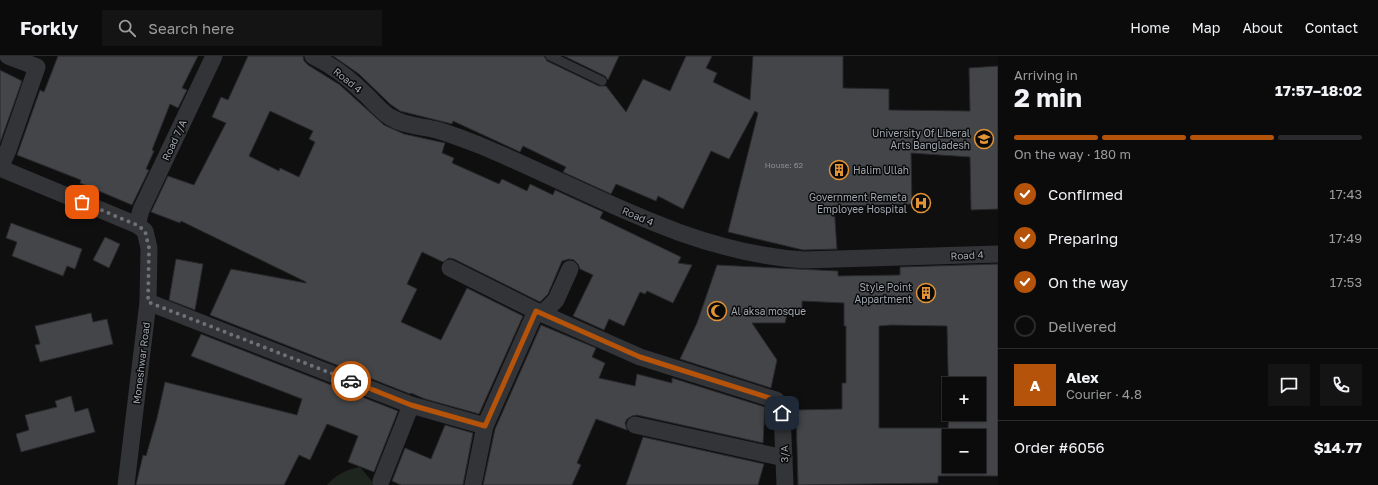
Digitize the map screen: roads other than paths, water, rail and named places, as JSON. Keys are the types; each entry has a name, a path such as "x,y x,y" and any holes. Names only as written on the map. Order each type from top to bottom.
{"street":[{"path":"8,56 37,68 8,150 0,168 137,225"},
{"name":"Road 7/A","path":"137,225 141,210 214,56"},
{"name":"Road 4","path":"313,56 331,65 362,91 385,114 397,121 437,130 477,144 520,162 618,208 664,227 716,245 757,255 781,259 805,260 998,254"},
{"name":"Moneshwar Road","path":"126,485 148,302 149,248 145,231 137,225"},
{"name":"3/A","path":"450,268 539,313 640,357 776,400 780,405 782,413 784,485"},
{"path":"473,485 485,426 539,313 556,300 570,269"},
{"path":"148,302 411,405 485,426"},
{"path":"381,481 411,405"},
{"path":"635,425 784,458"}],"lane":[{"path":"550,56 602,81"}],"place":[{"name":"University Of Liberal Arts Bangladesh","path":"984,139"},
{"name":"Halim Ullah","path":"839,170"},
{"name":"Government Remeta Employee Hospital","path":"921,203"},
{"name":"Style Point Appartment","path":"926,293"},
{"name":"Al aksa mosque","path":"717,311"}]}
